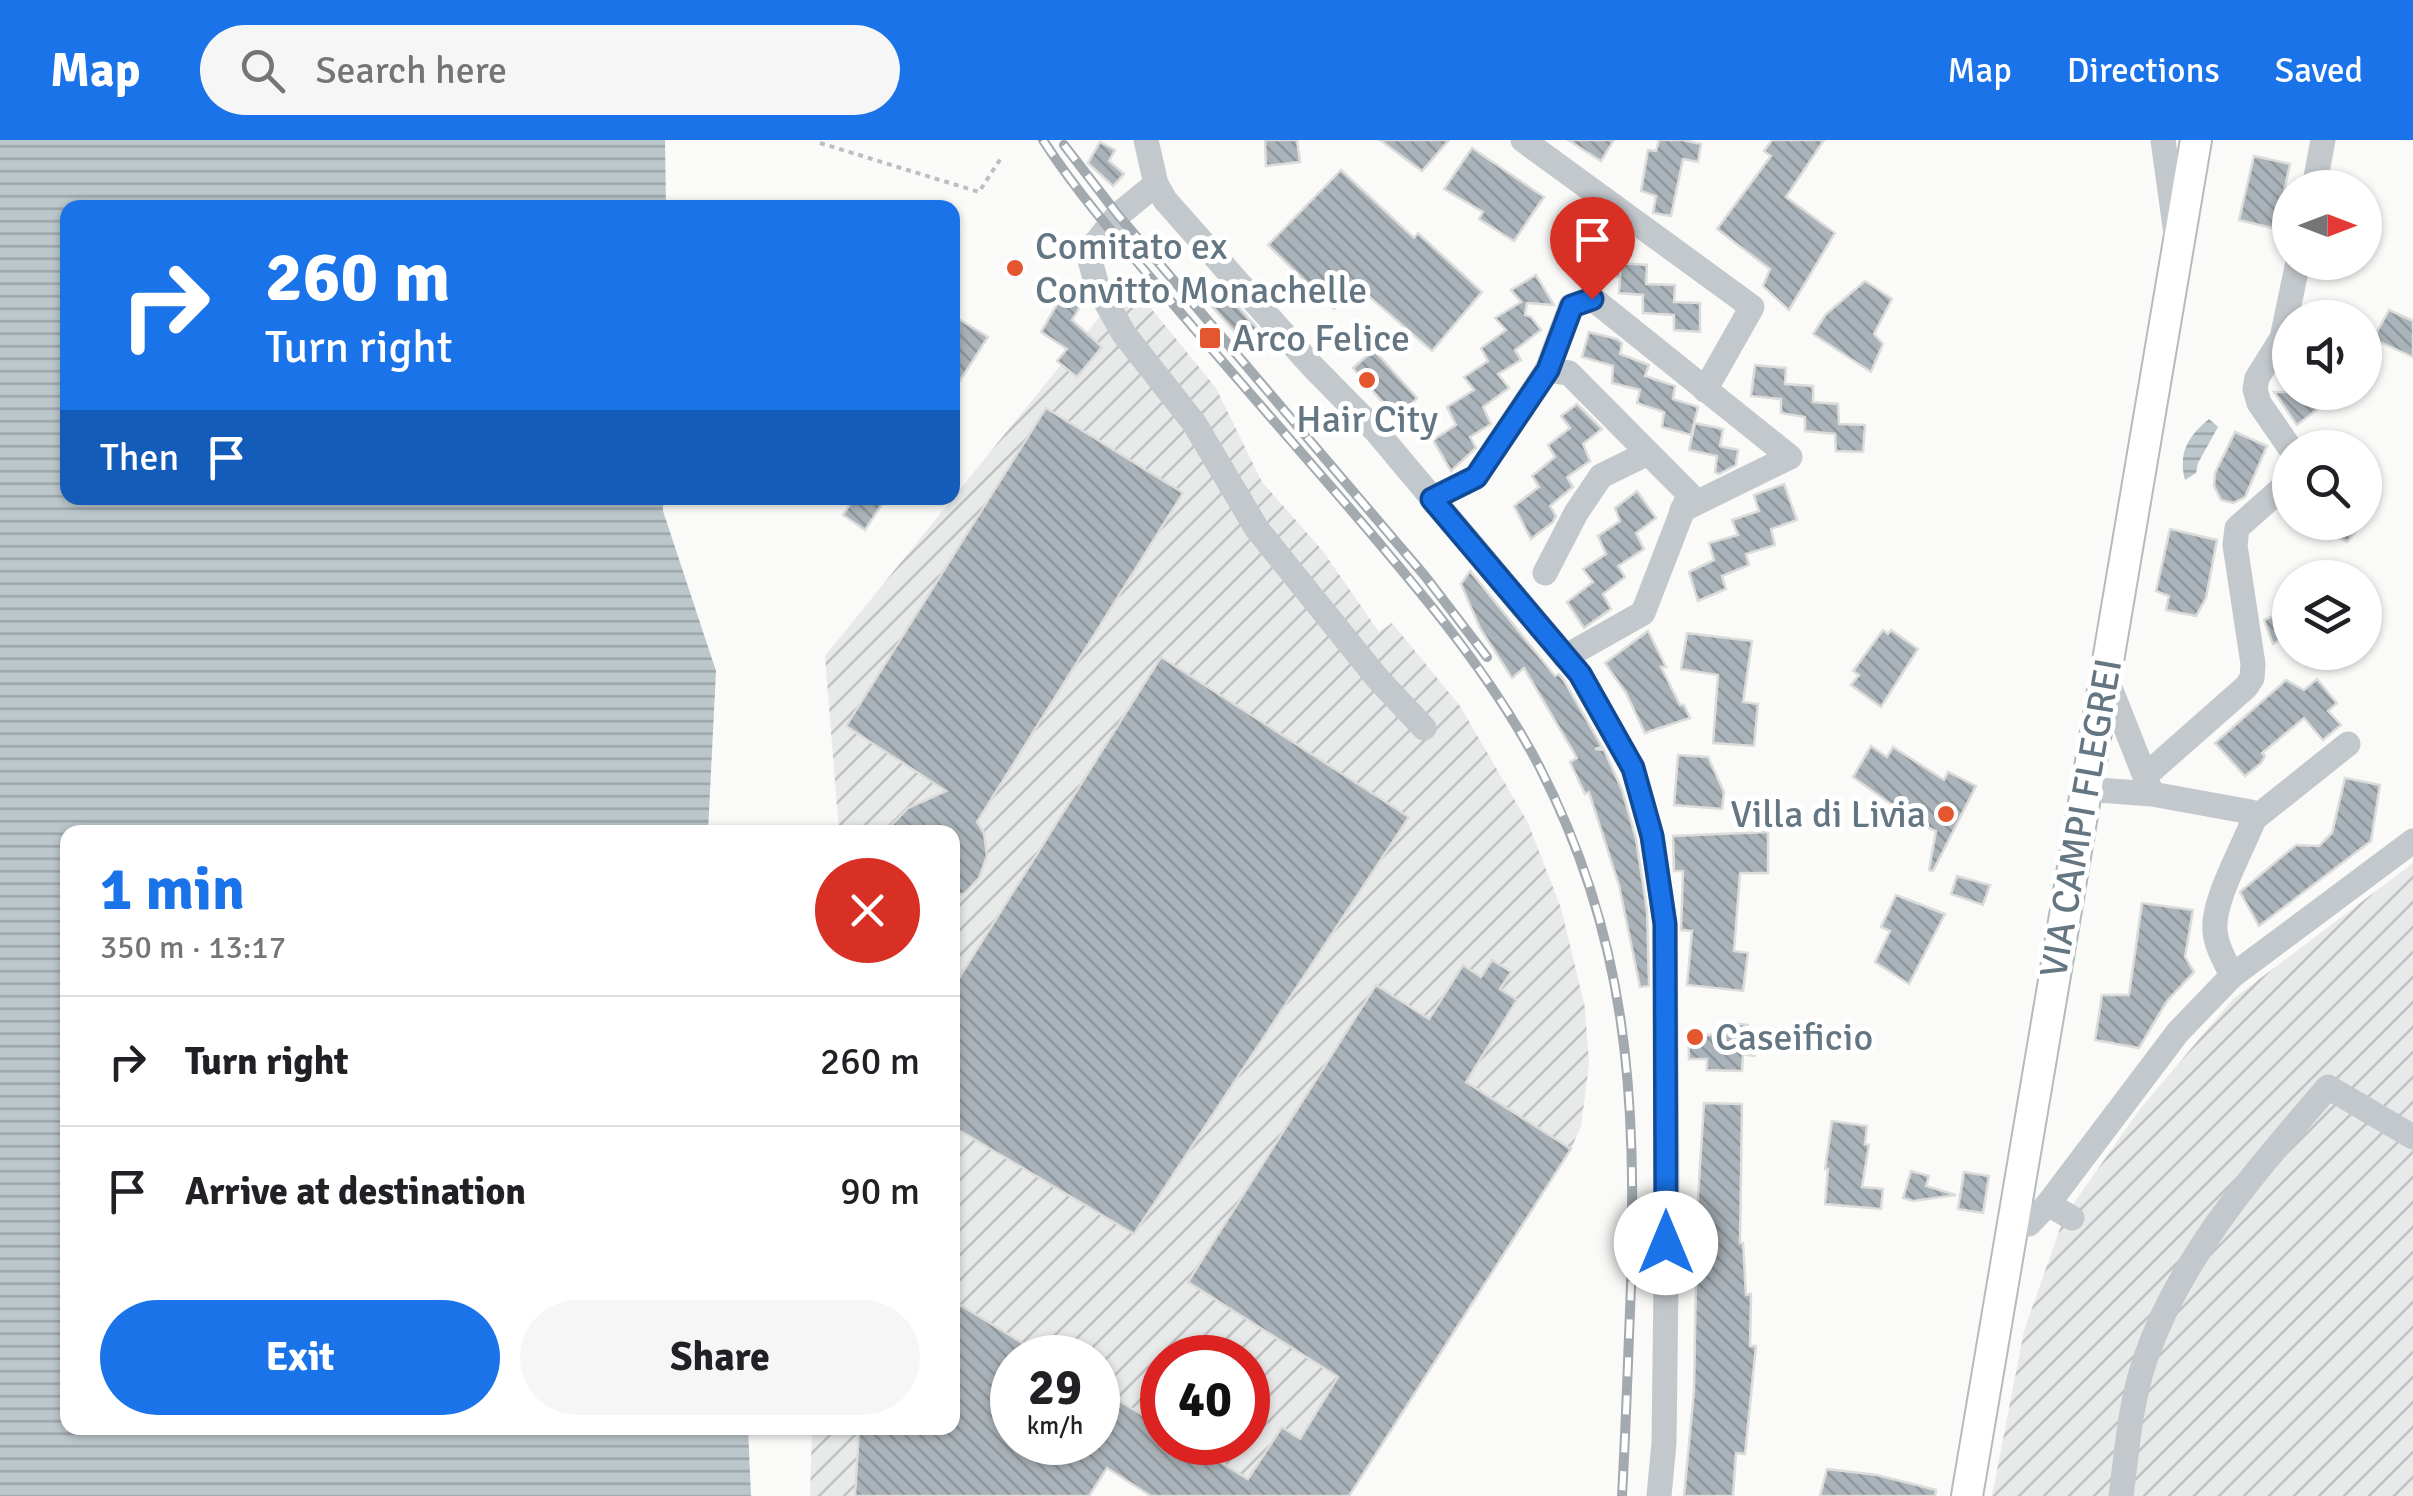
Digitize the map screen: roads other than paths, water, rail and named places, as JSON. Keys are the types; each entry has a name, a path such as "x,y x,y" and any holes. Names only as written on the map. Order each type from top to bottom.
{"main road":[{"name":"VIA CAMPI FLEGREI","path":"1967,1496 2196,140"}],"street":[{"path":"1146,140 1156,184 1312,366 1376,431 1580,674 1633,768 1652,836 1665,924 1666,1243 1660,1496"},
{"path":"1522,140 1752,307 1705,390"},
{"path":"2163,140 2179,248"},
{"path":"2317,170 2323,140"},
{"path":"1156,184 1118,214 1095,244 1090,260 1096,286 1124,334 1194,423 1257,529 1378,679 1424,728"},
{"path":"2277,430 2258,403 2255,389 2257,378 2282,338 2294,280"},
{"path":"1432,499 1476,477 1548,370 1572,306 1592,299 1790,458 1682,510"},
{"path":"1548,370 1569,373 1689,494 1643,613 1565,657"},
{"path":"1545,574 1576,512 1601,476 1648,453"},
{"path":"2148,785 2252,678 2234,545 2237,528 2272,496"},
{"path":"2105,674 2148,785"},
{"path":"2232,976 2214,928 2217,909 2254,819 2348,744"},
{"path":"2085,789 2148,785 2250,812 2254,819"},
{"path":"2012,1224 2029,1224 2048,1204 2178,1032 2232,976 2413,840"},
{"path":"2120,1496 2132,1411 2144,1362 2163,1313 2238,1192 2328,1087 2413,1136"},
{"path":"2048,1204 2072,1218"}],"railway":[{"path":"1043,140 1116,237 1452,633 1520,731 1569,831 1609,957 1628,1084 1631,1287 1622,1496"},
{"path":"1064,145 1118,215 1425,576 1487,657"}],"place":[{"name":"Comitato ex Convitto Monachelle","path":"1015,268"},
{"name":"Arco Felice","path":"1210,338"},
{"name":"Hair City","path":"1367,380"},
{"name":"Villa di Livia","path":"1946,814"},
{"name":"Caseificio","path":"1695,1037"}]}
